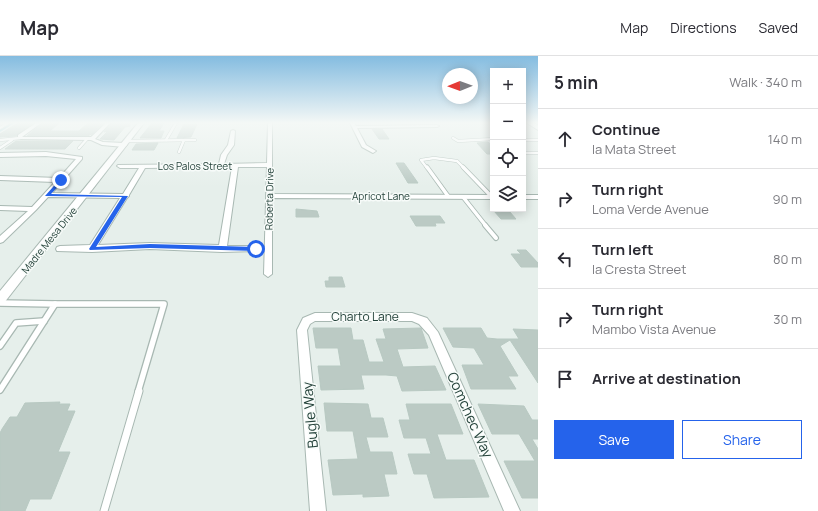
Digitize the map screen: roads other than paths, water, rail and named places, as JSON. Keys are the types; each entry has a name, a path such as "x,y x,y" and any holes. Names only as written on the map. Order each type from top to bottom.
{"street":[{"name":"Madre Mesa Drive","path":"0,302 125,144"},
{"path":"221,166 224,155 231,144"},
{"name":"Roberta Drive","path":"268,274 270,144"},
{"path":"363,144 373,151"},
{"path":"0,155 46,154 80,158 34,209 0,240"},
{"name":"Los Palos Street","path":"120,166 270,166"},
{"path":"92,249 126,196 143,166"},
{"path":"222,249 235,166"},
{"path":"0,178 61,180"},
{"path":"47,195 126,196"},
{"name":"Apricot Lane","path":"269,196 490,197"},
{"path":"526,197 538,197"},
{"path":"0,208 34,209"},
{"path":"60,249 150,246 256,249"},
{"name":"Charto Lane","path":"307,319 316,317 412,317 423,321"},
{"name":"Bugle Way","path":"307,319 302,330 318,511"},
{"name":"Comchec Way","path":"423,321 433,332 512,511"}],"lane":[{"path":"79,148 84,144"},
{"path":"179,152 182,144"},
{"path":"526,153 538,153"},
{"path":"448,196 421,160 434,158 457,161 490,194"},
{"path":"463,196 496,238"},
{"path":"0,302 55,304 164,304 104,511"},
{"path":"0,390 55,304"},
{"path":"0,346 16,323 44,321"}]}
